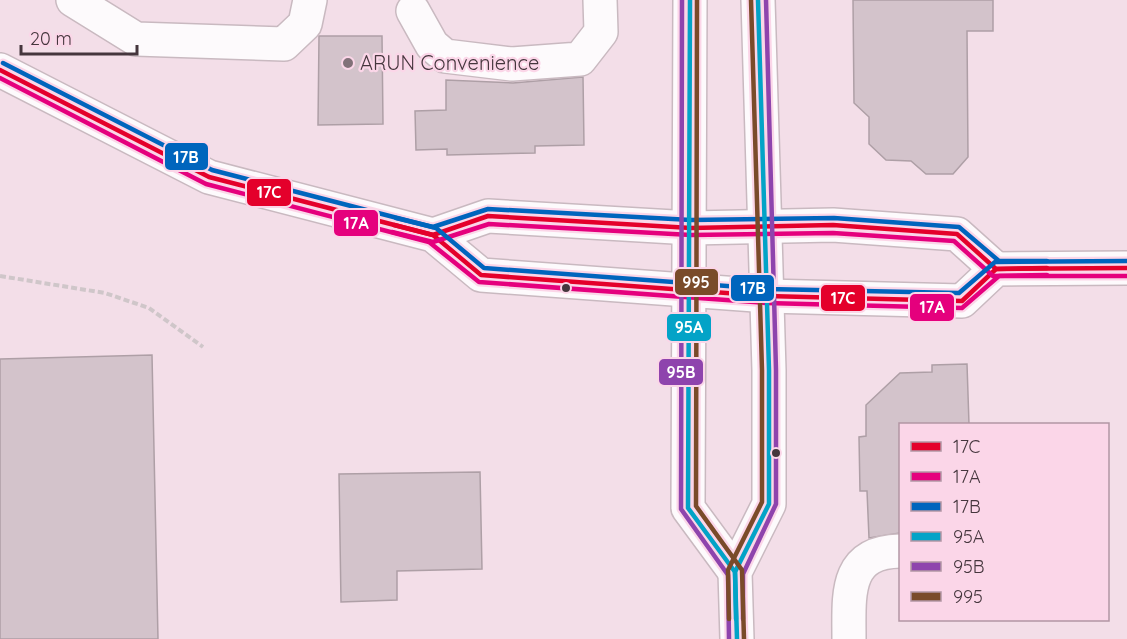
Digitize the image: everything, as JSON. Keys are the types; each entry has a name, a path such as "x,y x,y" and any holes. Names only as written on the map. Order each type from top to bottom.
{"main road":[{"path":"73,0 136,39 284,44 305,24 310,0"},
{"path":"413,11 432,45 444,56 512,64 580,59 601,32 600,0"},
{"path":"690,0 691,228 688,508 735,572"},
{"path":"737,639 735,572 769,504 767,296 758,0"},
{"path":"0,70 209,177 433,235 481,275 767,296 962,301 996,269"},
{"path":"433,235 488,216 691,228 833,225 957,234 996,269 1127,268"},
{"path":"849,639 849,598 854,576 865,561 880,551 899,551"}],"path":[{"path":"0,276 105,293 149,308 203,347"}],"building":[{"path":"853,0 993,0 993,31 967,31 968,157 953,174 926,174 911,161 886,160 869,144 869,117 854,103"},
{"path":"319,36 382,36 383,124 318,125"},
{"path":"583,77 584,145 535,146 535,153 447,155 447,149 416,150 415,111 446,110 446,80 513,83"},
{"path":"152,355 158,639 0,639 0,359"},
{"path":"967,364 969,423 899,423 899,533 869,538 867,491 860,491 859,437 866,436 866,405 900,373 932,372 932,365"},
{"path":"480,472 482,569 397,571 397,600 341,602 339,474"}],"transit line":[{"name":"95B","path":"682,0 681,509 728,575 729,639"},
{"name":"95A","path":"690,0 688,508 735,572 737,639"},
{"name":"995","path":"697,0 696,506 742,570 744,639"},
{"name":"995","path":"729,619 728,570 762,502 762,370 751,0"},
{"name":"95A","path":"736,619 735,572 769,504 769,370 758,0"},
{"name":"95B","path":"743,619 743,574 776,504 776,370 766,0"},
{"name":"17B","path":"3,63 212,170 436,228 484,268 767,289 959,293 995,262 1127,261"},
{"name":"17C","path":"0,70 209,177 433,235 481,275 767,296 962,301 996,269 1127,268"},
{"name":"17A","path":"0,78 206,184 429,242 479,282 766,303 962,308 999,276 1127,276"},
{"name":"17B","path":"396,218 433,227 488,209 691,220 834,218 959,227 999,261 1047,261"},
{"name":"17C","path":"394,225 433,235 488,216 691,228 833,225 957,234 996,269 1047,268"},
{"name":"17A","path":"392,232 433,242 489,224 691,235 833,233 954,241 993,276 1047,275"}],"place":[{"name":"ARUN Convenience","path":"348,63"}]}
